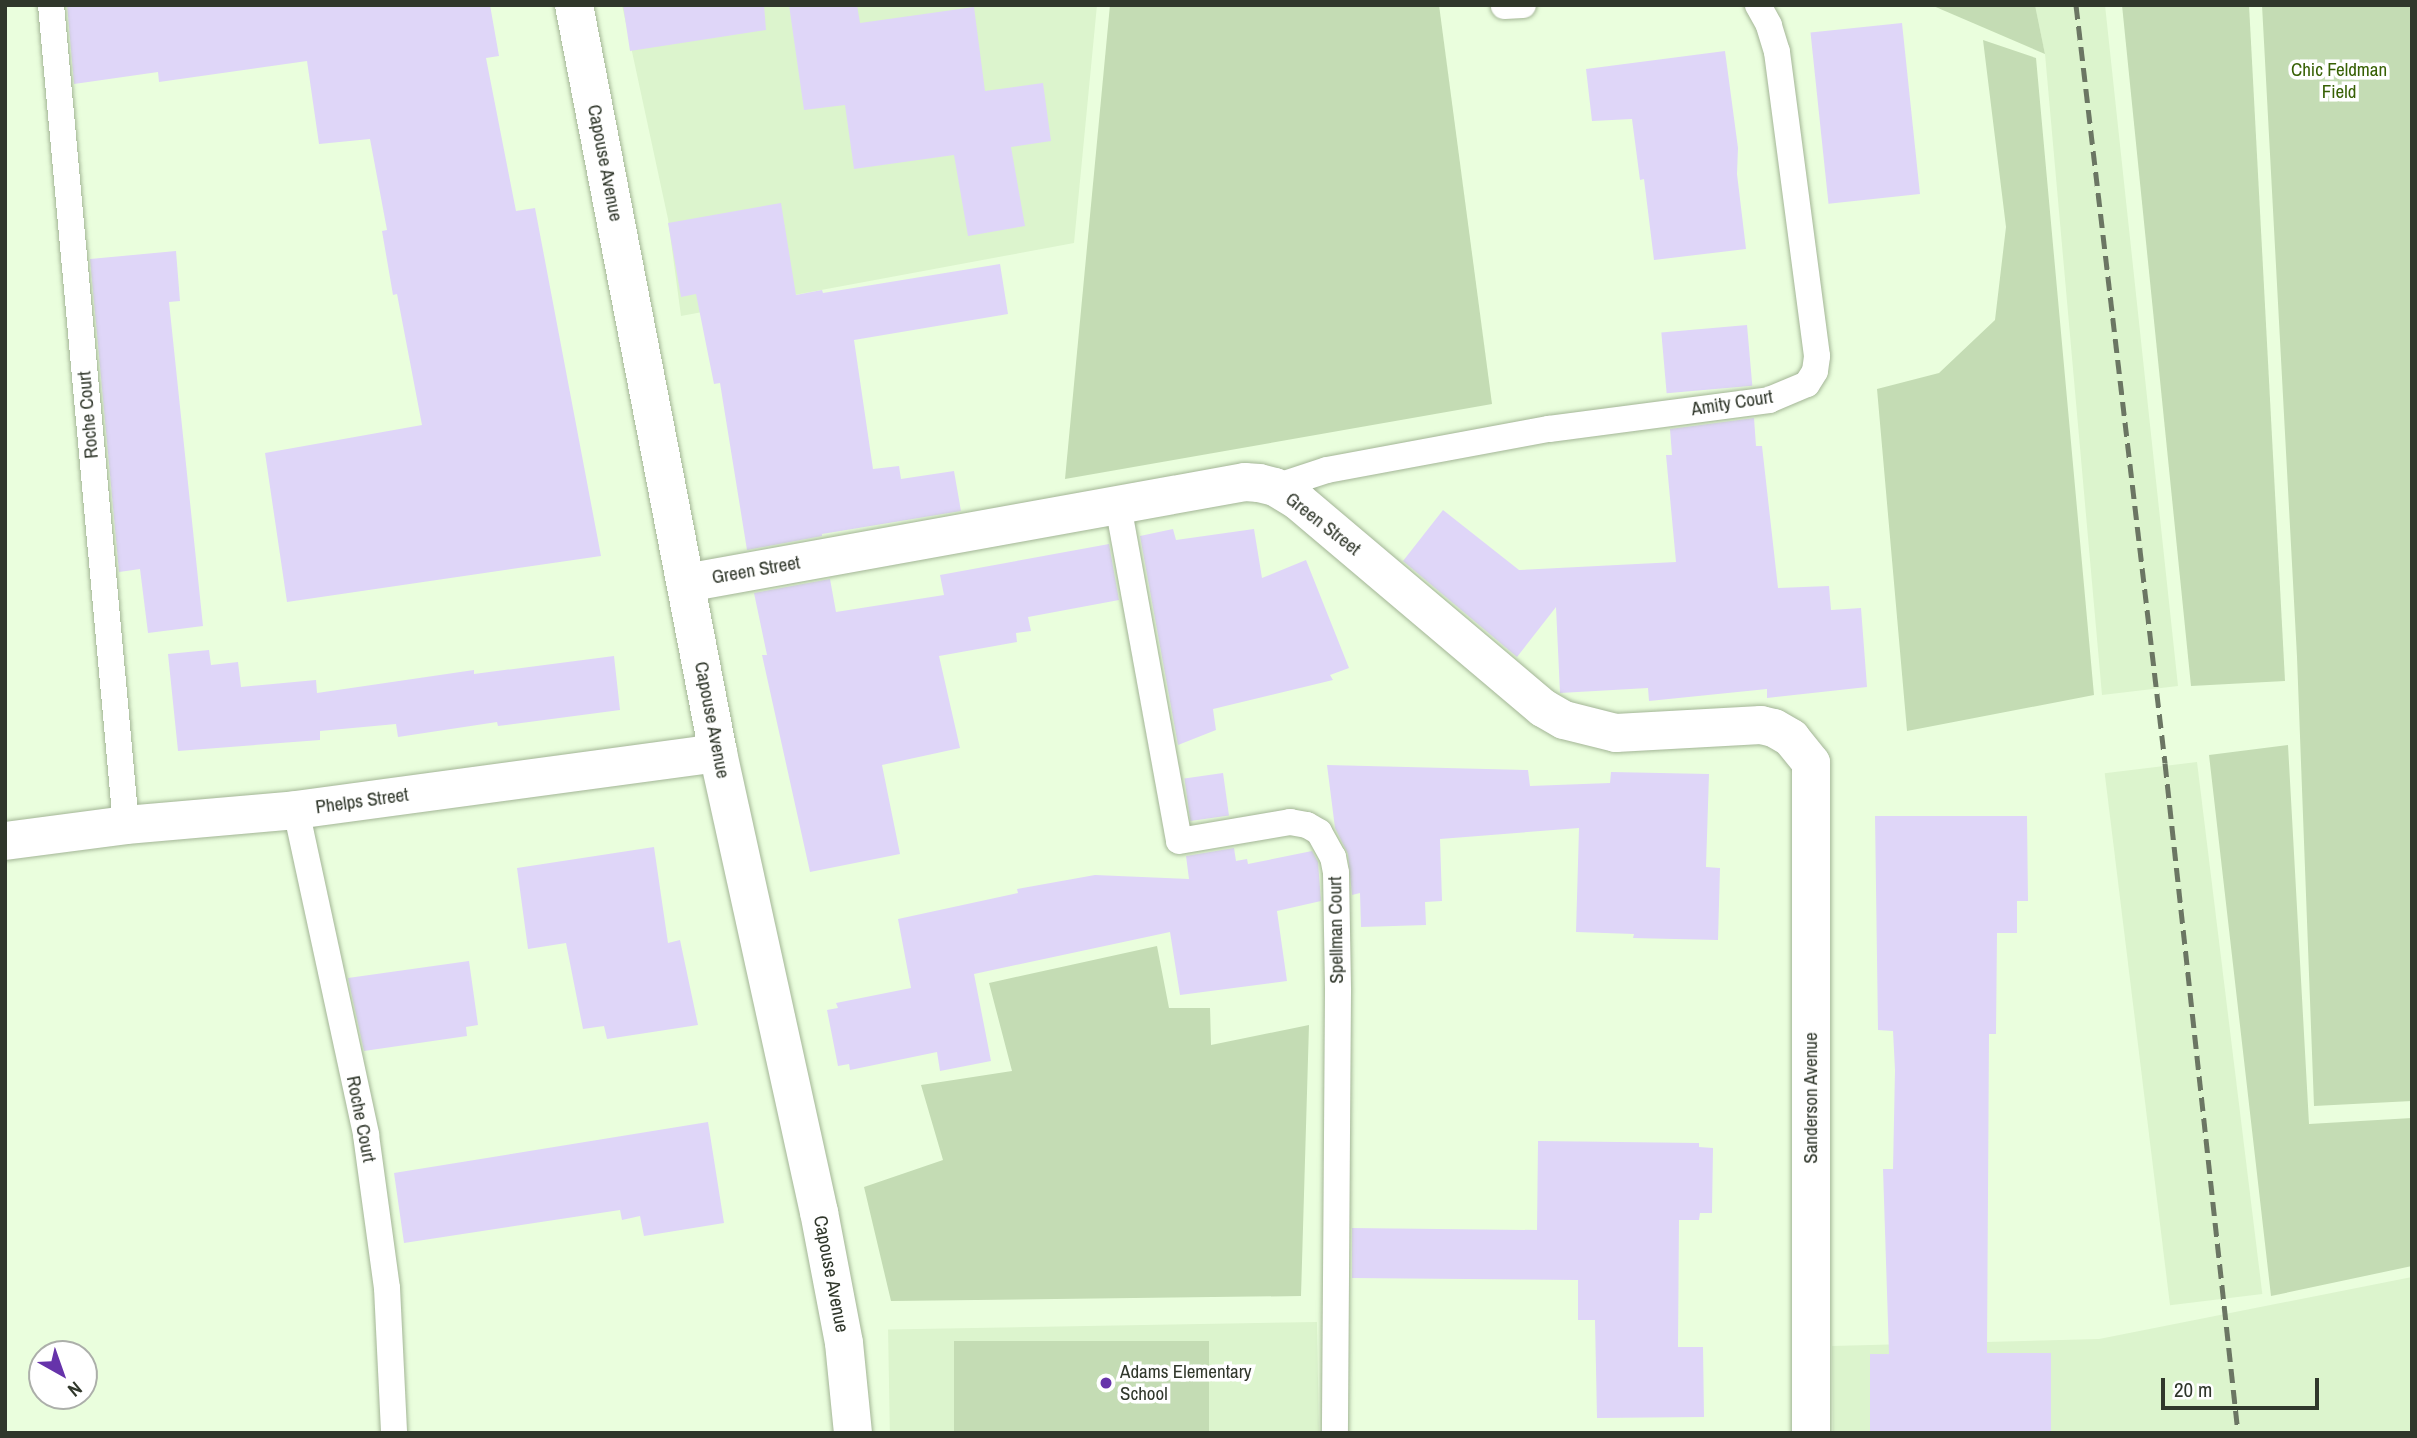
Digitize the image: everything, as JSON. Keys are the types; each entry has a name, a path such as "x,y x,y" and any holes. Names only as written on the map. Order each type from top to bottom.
{"street":[{"name":"Capouse Avenue","path":"574,5 718,753 819,1212 844,1343 853,1433"},
{"name":"Green Street","path":"686,583 1245,482 1275,487 1298,500 1544,708 1564,720 1616,733 1761,725 1774,727 1791,738 1811,763"},
{"name":"Phelps Street","path":"5,841 126,825 296,810 718,753"},
{"name":"Sanderson Avenue","path":"1811,763 1811,1433"}],"lane":[{"name":"Roche Court","path":"51,5 126,825"},
{"name":"Amity Court","path":"1275,487 1326,470 1549,429 1769,400 1807,384 1815,371 1817,356 1777,52 1769,25 1758,5"},
{"name":"Spellman Court","path":"1118,505 1179,841 1290,822 1307,825 1319,832 1333,857 1336,873 1338,991 1335,1433"},
{"name":"Roche Court","path":"296,810 366,1135 387,1288 394,1433"}],"shaded area":[{"path":"622,5 1097,5 1074,243 681,316 668,219"},
{"path":"2035,5 2105,5 2178,686 2102,695 2045,54"},
{"path":"2197,762 2262,1294 2170,1305 2105,773"},
{"path":"2412,1277 2412,1433 1833,1433 1832,1346 2099,1339"},
{"name":"Adams Elementary School","path":"1317,1322 1319,1433 890,1433 888,1329"}],"green space":[{"path":"1110,5 1439,5 1492,404 1065,479"},
{"path":"1931,5 2035,5 2045,54"},
{"path":"2122,5 2249,5 2285,681 2191,686"},
{"name":"Chic Feldman Field","path":"2262,5 2412,5 2412,1101 2314,1106 2297,657"},
{"path":"1983,40 2036,58 2094,695 1907,731 1877,389 1939,373 1995,320 2006,227"},
{"path":"2288,745 2309,1124 2412,1118 2412,1266 2271,1296 2209,755"},
{"path":"1157,946 1169,1008 1210,1008 1211,1045 1309,1025 1301,1296 891,1301 864,1187 943,1160 921,1085 1012,1071 989,983"},
{"path":"954,1341 1209,1341 1209,1433 954,1433"}],"building":[{"path":"67,5 490,5 499,56 486,58 516,211 535,208 601,556 287,602 265,453 422,425 397,294 393,295 382,231 387,230 370,139 319,144 307,61 159,82 158,72 74,84"},
{"path":"623,5 764,5 766,30 630,51"},
{"path":"789,5 857,5 860,23 974,7 985,91 1043,83 1051,141 1011,147 1025,226 968,236 954,155 854,169 845,105 804,110"},
{"path":"1902,23 1920,194 1828,204 1811,33"},
{"path":"1725,51 1738,148 1737,174 1746,249 1654,260 1644,179 1640,180 1632,119 1592,121 1586,69"},
{"path":"781,203 796,295 1000,264 1008,314 854,340 873,469 899,466 901,479 954,471 961,511 822,534 747,550 720,383 714,384 696,294 681,297 668,223"},
{"path":"176,251 180,301 169,302 203,626 148,633 140,569 119,572 90,259"},
{"path":"1747,325 1752,386 1667,393 1661,332"},
{"path":"1754,418 1756,446 1762,446 1778,588 1829,586 1831,610 1861,608 1867,687 1767,698 1767,689 1649,701 1648,688 1560,693 1556,607 1517,657 1403,561 1443,510 1519,570 1676,562 1666,455 1672,455 1670,429"},
{"path":"1173,529 1176,540 1254,529 1262,578 1306,560 1349,668 1330,675 1333,680 1213,709 1216,730 1178,745 1140,536"},
{"path":"1109,544 1119,600 1028,617 1031,631 1016,633 1017,642 939,656 960,748 882,765 900,854 810,872 762,655 767,655 754,593 830,579 836,612 944,595 940,575"},
{"path":"209,650 211,665 238,662 241,687 316,680 317,693 474,670 474,674 614,656 620,710 498,726 497,722 398,737 396,724 320,731 320,740 178,751 168,654"},
{"path":"1327,765 1528,770 1530,786 1610,783 1611,772 1709,774 1706,867 1720,868 1718,940 1633,938 1634,934 1576,932 1579,828 1440,839 1442,901 1425,902 1426,925 1361,927 1360,893 1352,895 1348,854 1335,828"},
{"path":"1223,773 1229,816 1190,821 1184,778"},
{"path":"1875,816 2027,816 2028,901 2017,901 2017,933 1997,933 1996,1034 1989,1034 1987,1353 2051,1353 2051,1433 1870,1433 1870,1354 1889,1354 1883,1169 1893,1169 1895,1070 1893,1031 1878,1030"},
{"path":"654,847 668,943 680,940 698,1025 607,1039 604,1026 583,1029 566,943 528,949 517,868"},
{"path":"1234,848 1236,861 1247,859 1248,864 1312,851 1318,862 1321,901 1277,911 1287,981 1180,995 1170,932 974,974 991,1061 940,1071 937,1052 850,1070 849,1064 838,1066 827,1010 838,1008 836,1003 911,988 898,919 1018,893 1017,889 1095,875 1189,879 1186,856"},
{"path":"469,961 478,1025 466,1027 467,1036 364,1051 348,978"},
{"path":"708,1122 724,1223 644,1236 640,1216 622,1220 620,1210 404,1243 394,1173"},
{"path":"1538,1141 1699,1143 1699,1147 1713,1148 1712,1213 1700,1213 1699,1220 1679,1220 1678,1347 1703,1347 1704,1417 1597,1418 1595,1320 1578,1320 1578,1280 1352,1278 1352,1228 1537,1230"}],"railway":[{"path":"2076,5 2165,763 2238,1433"}],"place":[{"name":"Adams Elementary School","path":"1106,1383"}]}
